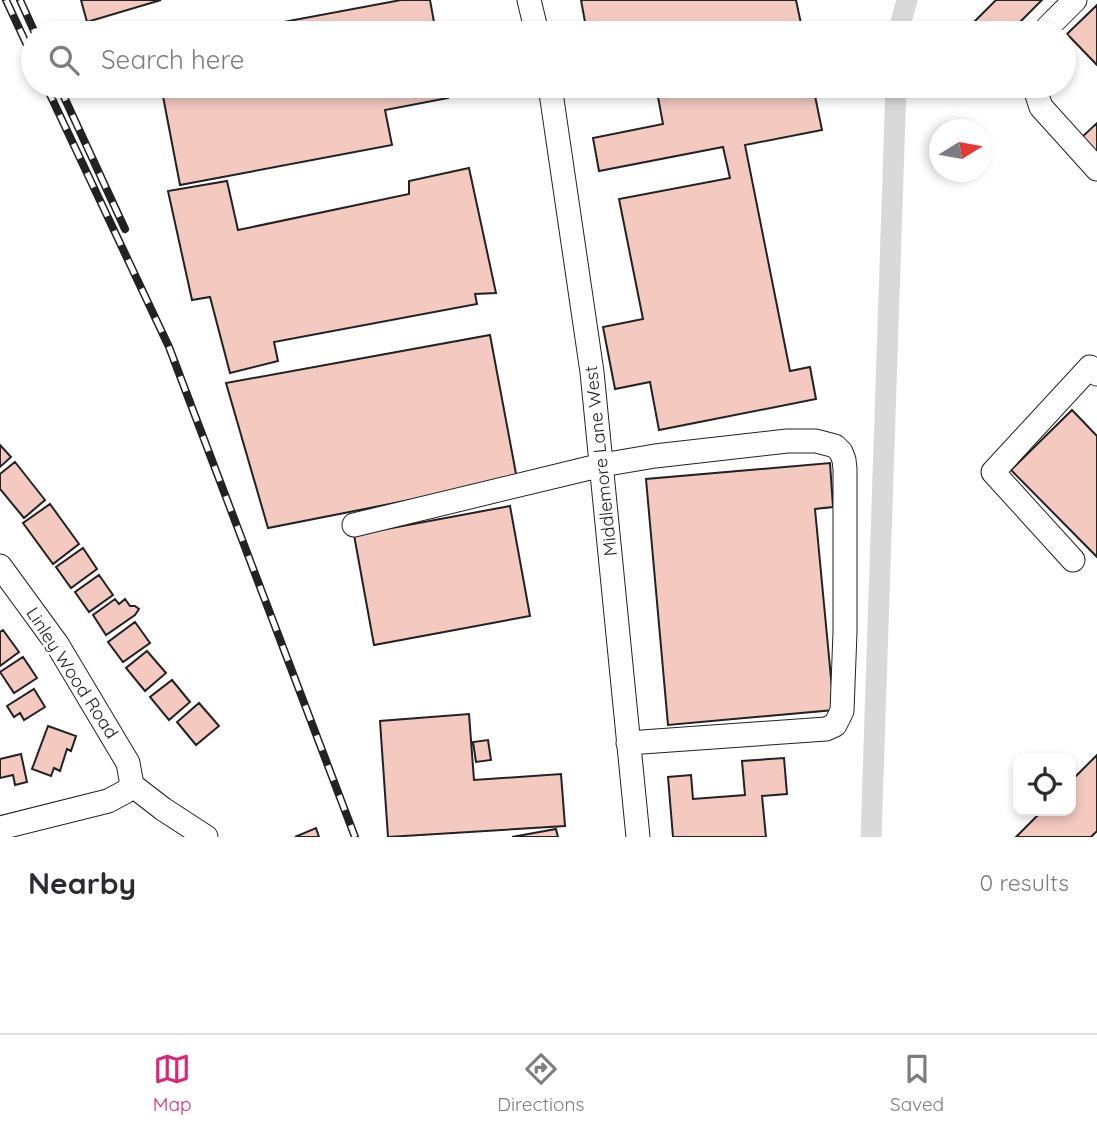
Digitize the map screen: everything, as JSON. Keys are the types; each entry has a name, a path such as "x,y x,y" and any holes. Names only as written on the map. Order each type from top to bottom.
{"street":[{"path":"529,0 534,21"},
{"path":"1054,21 1075,0"},
{"name":"Middlemore Lane West","path":"552,98 603,465 638,837"},
{"path":"1038,98 1041,107 1097,169"},
{"path":"1073,560 993,472 1090,367 1097,374"},
{"path":"354,525 603,465 655,456 787,441 817,441 835,446 844,460 845,632 842,711 835,725 826,729 628,743"},
{"name":"Linley Wood Road","path":"0,566 72,668 128,763 132,785"},
{"path":"11,830 108,801 132,785 206,837"}],"building":[{"path":"81,0 161,0 90,21 87,21"},
{"path":"401,0 430,0 434,21 289,21"},
{"path":"581,0 796,0 800,21 585,21"},
{"path":"996,0 1042,0 1021,21 975,21"},
{"path":"1097,5 1097,65 1076,43 1076,25"},
{"path":"163,98 448,98 385,110 392,145 180,185"},
{"path":"658,98 815,98 822,130 745,145 790,371 810,367 816,399 659,430 650,382 615,389 603,327 643,319 619,199 730,178 723,147 599,171 593,138 663,124"},
{"path":"1097,123 1097,154 1081,138"},
{"path":"469,168 496,293 475,294 477,304 274,342 278,361 230,373 210,297 192,300 168,191 227,181 238,230 409,194 409,181"},
{"path":"490,335 517,479 268,528 226,383"},
{"path":"1072,410 1097,436 1097,557 1011,470"},
{"path":"0,445 11,457 0,467"},
{"path":"15,462 45,500 24,518 0,489 0,474"},
{"path":"830,463 833,507 815,509 834,710 668,725 646,479"},
{"path":"50,504 79,544 53,564 23,523"},
{"path":"510,506 530,616 374,645 354,535"},
{"path":"83,548 97,569 71,588 56,567"},
{"path":"99,575 113,595 89,612 75,592"},
{"path":"115,599 119,604 125,599 130,606 139,609 135,615 106,635 93,615"},
{"path":"135,622 150,643 123,662 108,642"},
{"path":"3,630 19,652 0,666 0,632"},
{"path":"147,651 166,673 145,691 126,668"},
{"path":"23,657 37,678 14,693 0,672"},
{"path":"172,680 190,702 169,720 150,697"},
{"path":"34,689 45,707 24,720 20,713 14,717 7,706"},
{"path":"199,703 219,726 196,745 177,722"},
{"path":"469,714 474,780 561,774 565,826 388,837 380,721"},
{"path":"48,726 76,736 71,751 67,749 60,771 54,768 51,776 32,769"},
{"path":"488,740 491,760 476,762 473,742"},
{"path":"21,754 27,782 15,785 13,775 0,778 0,759"},
{"path":"1097,755 1097,831 1091,837 1016,837 1037,816 1076,816 1076,776"},
{"path":"784,758 787,794 762,796 766,837 673,837 668,777 691,775 693,799 745,795 742,761"},
{"path":"316,828 319,837 295,837"},
{"path":"556,829 558,837 512,837"}],"waterway":[{"path":"901,21 907,0"},
{"path":"871,837 896,98"}],"railway":[{"path":"6,0 21,32"},
{"path":"20,0 30,21"},
{"path":"52,98 169,347 355,837"},
{"path":"65,98 125,229"}]}
